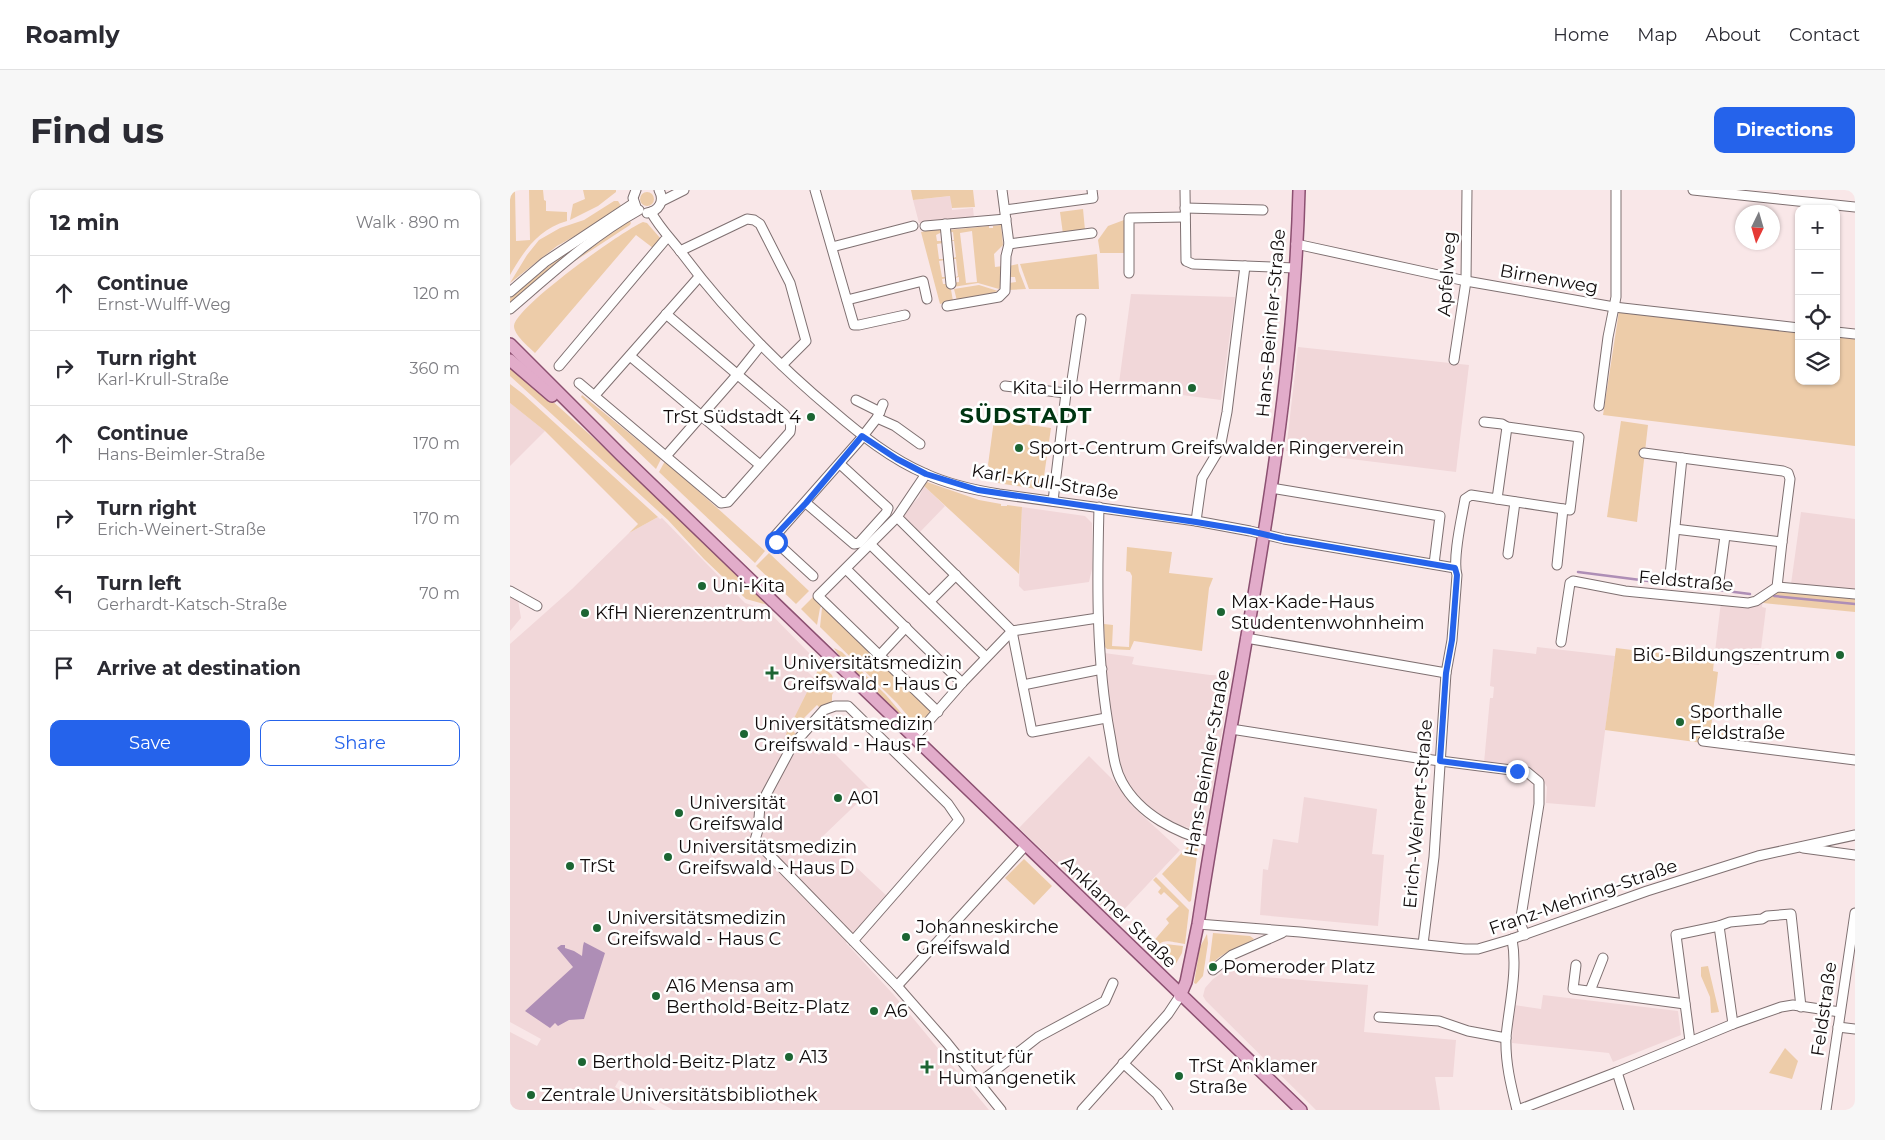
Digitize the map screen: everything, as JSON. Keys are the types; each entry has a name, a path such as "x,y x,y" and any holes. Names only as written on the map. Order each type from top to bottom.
{"main road":[{"name":"Hans-Beimler-Straße","path":"1180,996 1186,982 1198,924 1280,432 1295,268 1299,190"},
{"name":"Anklamer Straße","path":"510,344 620,455 1180,996 1301,1110"},
{"name":"Anklamer Straße","path":"510,360 620,455"}],"street":[{"path":"636,190 634,194 636,206"},
{"path":"510,292 545,262 636,206 684,190"},
{"path":"826,190 816,191 853,323 856,326 905,315"},
{"path":"947,306 1002,295 1006,286 1006,256 1009,244 1002,190"},
{"path":"925,226 1093,198 1092,190"},
{"path":"1184,190 1186,261 1193,264 1295,268"},
{"name":"Apfelweg","path":"1454,360 1466,281 1467,190"},
{"path":"1599,406 1601,380 1616,297 1616,190"},
{"path":"1693,190 1855,207"},
{"name":"Karl-Krull-Straße","path":"659,199 667,238 680,251 699,277 761,345 862,436 897,459 926,474 978,490 1196,522 1263,535"},
{"path":"510,309 570,259 620,222 636,206"},
{"path":"1129,273 1129,218 1185,213 1263,210"},
{"path":"680,251 747,219 754,220 760,224 790,283 806,341 782,365"},
{"path":"944,224 951,284"},
{"path":"832,247 913,226"},
{"path":"1009,244 1092,233"},
{"path":"559,366 667,238"},
{"name":"Birnenweg","path":"1296,244 1466,281 1614,306 1795,328"},
{"name":"Hans-Beimler-Straße","path":"1196,522 1202,478 1220,448 1228,412 1245,266"},
{"path":"595,395 699,277"},
{"path":"847,300 923,282 927,299"},
{"path":"579,382 721,503 728,502 790,432 790,420 666,314"},
{"path":"1053,501 1066,393 1072,387 1081,318"},
{"path":"1840,332 1855,334"},
{"path":"666,456 761,345"},
{"path":"630,356 760,465"},
{"path":"1005,386 1066,393"},
{"path":"856,400 880,411 895,426 920,444"},
{"path":"813,576 776,542 775,536 840,464 880,411"},
{"path":"1484,422 1502,424 1506,427 1579,437 1570,510 1563,509 1557,565"},
{"path":"1498,499 1506,427"},
{"path":"1644,453 1788,473 1790,479 1777,587 1855,594"},
{"path":"1670,575 1682,458"},
{"path":"806,503 854,544 859,543 885,515 888,508 840,464"},
{"path":"926,474 897,516 818,596 938,712"},
{"path":"1271,488 1440,516 1434,564"},
{"name":"Erich-Weinert-Straße","path":"1423,944 1434,857 1446,673 1454,623 1457,575 1455,568 1465,499 1471,495 1563,509"},
{"path":"1508,554 1515,502"},
{"path":"1099,507 1098,618 1106,718 1116,767 1122,783 1130,794 1164,824 1178,831 1211,842"},
{"path":"897,516 1012,631 1032,732 1106,718"},
{"path":"1675,528 1782,542"},
{"path":"1263,535 1455,568"},
{"path":"1719,581 1725,536"},
{"path":"871,544 986,657"},
{"path":"846,569 962,683"},
{"path":"930,601 956,574"},
{"name":"Feldstraße","path":"1561,642 1570,583 1573,581 1625,591 1748,603 1756,601 1777,587"},
{"path":"510,590 538,606"},
{"path":"914,738 962,683 1012,631 1098,618"},
{"path":"880,655 906,627"},
{"path":"1246,638 1446,673"},
{"path":"1023,685 1102,669"},
{"path":"853,941 959,820 948,804 848,706 835,706 824,710 792,746 760,806 758,830 755,840 853,941 897,986 947,1043 1001,1110"},
{"path":"1231,729 1440,761 1527,772 1532,775 1539,782 1539,804 1520,923 1526,935"},
{"path":"1703,741 1855,760"},
{"name":"Franz-Mehring-Straße","path":"1198,924 1478,948 1512,940 1647,892 1758,856 1855,835"},
{"path":"897,986 1025,846"},
{"name":"Franz-Mehring-Straße","path":"1795,847 1855,855"},
{"name":"Feldstraße","path":"1826,1110 1855,913"},
{"path":"1690,1042 1676,935 1730,922 1791,914 1801,1007"},
{"path":"1719,926 1733,1024"},
{"path":"1213,970 1232,955 1285,932"},
{"path":"1512,940 1515,957 1506,1038 1510,1082 1518,1110 1733,1024 1787,1005 1840,1012"},
{"path":"1590,991 1603,958"},
{"path":"1576,965 1573,989 1685,1004"},
{"path":"979,1083 1038,1037 1105,1001 1113,983"},
{"path":"1082,1110 1168,1014 1180,996"},
{"path":"1379,1017 1440,1021 1468,1031 1506,1038"},
{"path":"1838,1027 1855,1029"},
{"path":"1123,1063 1156,1094 1168,1110"},
{"path":"1616,1072 1629,1110"}],"shaded area":[{"path":"510,190 515,190 516,241 530,240 529,190 543,190 546,211 567,212 567,221 548,229 540,235 527,249 510,275"},
{"path":"583,190 616,190 616,192 598,206 570,220 573,204 585,199"},
{"path":"911,190 973,190 975,207 952,208 950,196 913,200"},
{"path":"644,192 650,192 654,199 650,206 644,206 640,202 640,196"},
{"path":"951,196 952,210 973,208 974,218 919,223 913,200"},
{"path":"614,201 618,201 623,209 557,246 510,283 527,255 539,240 560,228 584,220"},
{"path":"1083,209 1085,230 1063,234 1060,212"},
{"path":"625,212 510,304 510,298 566,252"},
{"path":"629,219 630,225 572,263"},
{"path":"1124,220 1125,253 1100,253 1098,240 1108,226"},
{"path":"643,222 647,223 661,239 653,248 636,235 535,353 516,333 514,326 519,316 571,270 614,239"},
{"path":"1001,225 1003,245 994,254 995,267 1003,266 1002,284 999,289 978,283 953,287 952,283 959,282 959,277 954,278 958,276 956,259 951,259 956,257 954,241 949,240 954,240 953,232 948,233 948,230 989,226 989,228 993,228 993,226","holes":["972,231 977,282 966,283 960,233"]},
{"path":"940,228 942,232 936,235 937,241 942,241 943,243 937,244 939,259 945,260 939,261 942,277 947,278 942,279 943,284 950,284 953,301 940,304 921,232"},
{"path":"1097,254 1099,289 1029,289 1020,264"},
{"path":"1018,264 1026,289 1008,290 1009,283 1016,282 1015,277 1009,277 1009,266"},
{"path":"979,285 998,291 957,301 954,289"},
{"path":"1131,294 1235,297 1221,400 1142,390 1142,385 1119,383"},
{"path":"1619,311 1795,332 1795,385 1840,385 1840,336 1855,338 1855,446 1603,415"},
{"path":"1298,347 1469,365 1456,472 1286,451"},
{"path":"510,363 638,478 760,595 768,605 746,599 704,559 668,520 510,376"},
{"path":"510,384 658,517 629,533 638,524 545,431 510,403"},
{"path":"582,395 661,459 656,469 581,397"},
{"path":"510,403 545,431 510,466"},
{"name":"Sport-Centrum Greifswalder Ringerverein","path":"994,420 1051,428 1042,490 998,483 988,465"},
{"path":"1621,421 1648,425 1637,522 1607,517"},
{"path":"665,461 765,551 755,563 659,472"},
{"path":"927,482 979,500 1001,504 1001,506 1022,507 1019,574 924,486"},
{"path":"924,486 945,506 920,532 902,515 919,497"},
{"path":"1022,507 1085,516 1092,523 1092,569 1089,582 1024,591 1019,586"},
{"path":"1801,512 1855,519 1855,591 1791,584"},
{"name":"Universität Greifswald","path":"658,517 662,518 745,603 767,610 812,656 806,670 814,678 789,728 819,755 828,747 871,790 823,836 888,897 846,943 893,994 989,1110 673,1110 619,1080 615,1087 656,1110 510,1110 510,1032 537,1046 541,1039 510,1022 510,644 572,589 629,533"},
{"path":"1127,547 1172,552 1169,573 1213,578 1209,588 1202,651 1134,641 1130,650 1107,649 1105,647 1104,624 1113,625 1112,646 1129,647 1132,576 1130,572 1126,571"},
{"path":"769,553 809,591 796,604 756,566"},
{"path":"1778,591 1855,599 1855,612 1763,603 1763,600"},
{"path":"510,596 518,600 521,618 510,631"},
{"path":"813,597 823,605 820,608 817,625 801,609"},
{"path":"1763,600 1762,607 1766,608 1759,665 1714,660 1721,602"},
{"path":"825,606 932,710 917,727 897,703 820,627 822,608"},
{"path":"1537,647 1615,656 1595,807 1546,803 1547,787 1542,778 1532,769 1484,763 1490,698 1493,698 1494,687 1490,686 1493,649 1536,654"},
{"path":"834,648 842,652 886,695 914,728 910,727 848,669"},
{"path":"1616,648 1714,660 1713,671 1718,672 1711,728 1735,731 1733,747 1605,730"},
{"path":"1104,653 1134,657 1132,664 1136,665 1231,676 1207,824 1203,830 1195,830 1177,824 1146,806 1134,793 1124,777 1119,766 1113,731"},
{"path":"824,668 832,675 836,687 832,695 832,703 821,709 817,705 792,730 797,735 791,742 787,739 786,734 818,670"},
{"path":"1089,756 1114,781 1132,806 1180,850 1115,919 1019,828"},
{"path":"1304,797 1377,809 1372,854 1384,855 1378,926 1260,915 1263,869 1268,870 1273,839 1298,843"},
{"path":"1192,842 1198,848 1191,901 1189,902 1162,874"},
{"path":"1024,859 1052,886 1034,905 1005,878"},
{"path":"1156,877 1189,910 1185,944 1165,941 1150,953 1146,950 1169,923 1166,919 1179,906 1164,892 1161,895 1158,892 1161,888 1153,880"},
{"path":"1213,933 1250,936 1254,939 1216,960 1208,973"},
{"path":"1207,934 1208,943 1203,976 1196,984 1194,983 1200,947"},
{"path":"584,942 605,953 584,1019 569,1020 558,1026 555,1023 550,1028 525,1011 573,967 557,948 565,945 565,948 582,956"},
{"path":"1161,945 1183,946 1182,953 1174,967 1157,960 1152,954"},
{"path":"1241,960 1250,976 1368,985 1364,1032 1456,1040 1453,1077 1435,1077 1440,1110 1316,1110 1203,996 1205,988 1213,979"},
{"path":"1708,966 1719,1012 1711,1013 1710,997 1701,976 1701,967"},
{"path":"1543,995 1678,1011 1681,1035 1613,1062 1609,1053 1512,1043 1514,1005 1541,1009"},
{"path":"1785,1048 1798,1061 1792,1079 1769,1073"}],"waterway":[{"path":"1578,572 1750,594"},
{"path":"1774,596 1855,604"}],"place":[{"name":"Kita Lilo Herrmann","path":"1192,388"},
{"name":"TrSt Südstadt 4","path":"811,417"},
{"name":"Sport-Centrum Greifswalder Ringerverein","path":"1019,448"},
{"name":"Uni-Kita","path":"702,586"},
{"name":"Max-Kade-Haus Studentenwohnheim","path":"1221,612"},
{"name":"KfH Nierenzentrum","path":"585,613"},
{"name":"BiG-Bildungszentrum","path":"1840,655"},
{"name":"Universitätsmedizin Greifswald - Haus G","path":"772,673"},
{"name":"Sporthalle Feldstraße","path":"1680,722"},
{"name":"Universitätsmedizin Greifswald - Haus F","path":"744,734"},
{"name":"A01","path":"838,798"},
{"name":"Universität Greifswald","path":"679,813"},
{"name":"Universitätsmedizin Greifswald - Haus D","path":"668,857"},
{"name":"TrSt","path":"570,866"},
{"name":"Universitätsmedizin Greifswald - Haus C","path":"597,928"},
{"name":"Johanneskirche Greifswald","path":"906,937"},
{"name":"Pomeroder Platz","path":"1213,967"},
{"name":"A16 Mensa am Berthold-Beitz-Platz","path":"656,996"},
{"name":"A6","path":"874,1011"},
{"name":"A13","path":"789,1057"},
{"name":"Berthold-Beitz-Platz","path":"582,1062"},
{"name":"Institut für Humangenetik","path":"927,1067"},
{"name":"TrSt Anklamer Straße","path":"1179,1076"},
{"name":"Zentrale Universitätsbibliothek","path":"531,1095"}],"district":[{"name":"SÜDSTADT","path":"1026,415"}],"route":[{"path":"776,542 775,536 806,503 862,436 897,459 926,474 978,490 1196,522 1455,568 1457,575 1454,615 1446,673 1440,761 1517,771"}]}
